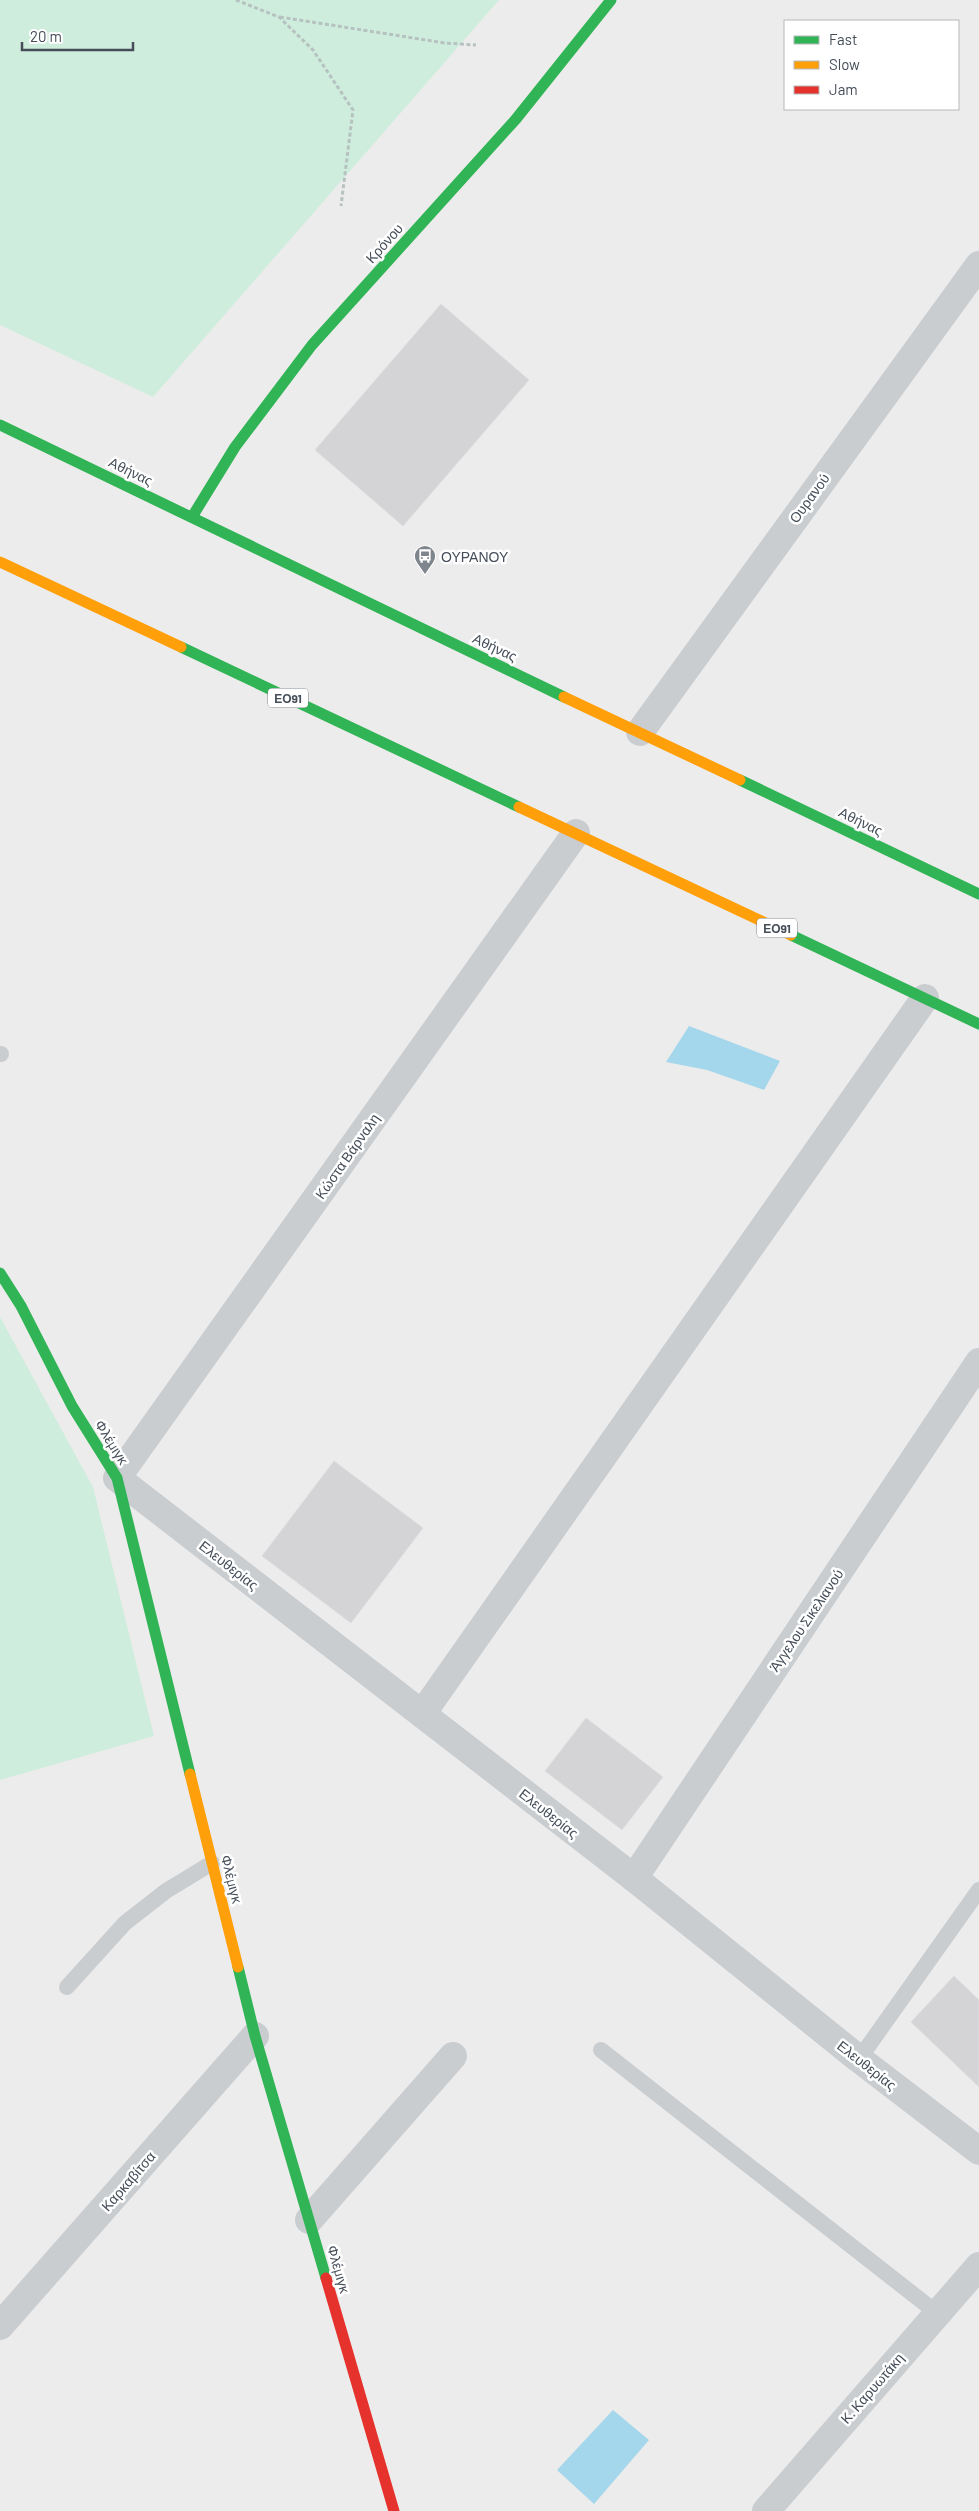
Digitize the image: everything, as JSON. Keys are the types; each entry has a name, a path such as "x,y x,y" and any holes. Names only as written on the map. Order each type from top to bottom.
{"main road":[{"name":"Κρόνου","path":"192,517 235,447 312,344 516,119 611,0"},
{"name":"Αθήνας","path":"0,425 401,619 979,894"},
{"name":"ΕΟ91","path":"0,562 979,1024"},
{"name":"Φλέμιγκ","path":"0,1273 22,1306 72,1406 118,1478 255,2036 394,2511"}],"street":[{"name":"Ουρανού","path":"640,732 979,265"},
{"name":"Κώστα Βάρναλη","path":"118,1478 576,833"},
{"path":"422,1714 925,998"},
{"name":"Άγγελου Σικελιανού","path":"634,1878 979,1362"},
{"name":"Ελευθερίας","path":"118,1478 634,1878 859,2059 979,2151"},
{"name":"Καρκαβίτσα","path":"0,2326 255,2036"},
{"path":"309,2220 453,2056"},
{"name":"Κ. Καρυωτάκη","path":"766,2511 979,2266"}],"lane":[{"path":"67,1987 125,1923 166,1891 212,1863"},
{"path":"859,2059 979,1890"},
{"path":"601,2050 937,2313"}],"path":[{"path":"236,0 279,17 445,43 476,45"},
{"path":"279,17 313,50 353,110 341,206"}],"green space":[{"path":"0,0 499,0 153,397 0,325"},
{"path":"0,1317 93,1487 154,1736 0,1780"}],"water":[{"path":"689,1026 780,1061 764,1090 707,1070 666,1062"},
{"path":"613,2410 649,2440 594,2504 557,2470"}],"building":[{"path":"441,304 529,380 403,526 315,450"},
{"path":"334,1461 423,1528 351,1623 262,1556"},
{"path":"586,1718 663,1777 622,1830 545,1771"},
{"path":"954,1976 979,2000 979,2087 911,2022"}],"traffic: fast":[{"path":"192,517 235,447 312,345 516,119 611,0"},
{"path":"0,425 564,697"},
{"path":"181,647 519,807"},
{"path":"740,780 979,894"},
{"path":"791,935 979,1024"},
{"path":"0,1273 21,1306 72,1406 117,1478 190,1774"},
{"path":"238,1967 255,2036 326,2278"}],"traffic: slow":[{"path":"0,562 181,647"},
{"path":"564,697 740,780"},
{"path":"519,807 791,935"},
{"path":"190,1774 238,1967"}],"traffic: jam":[{"path":"326,2278 394,2511"}],"place":[{"name":"ΟΥΡΑΝΟΥ","path":"425,575"}]}
